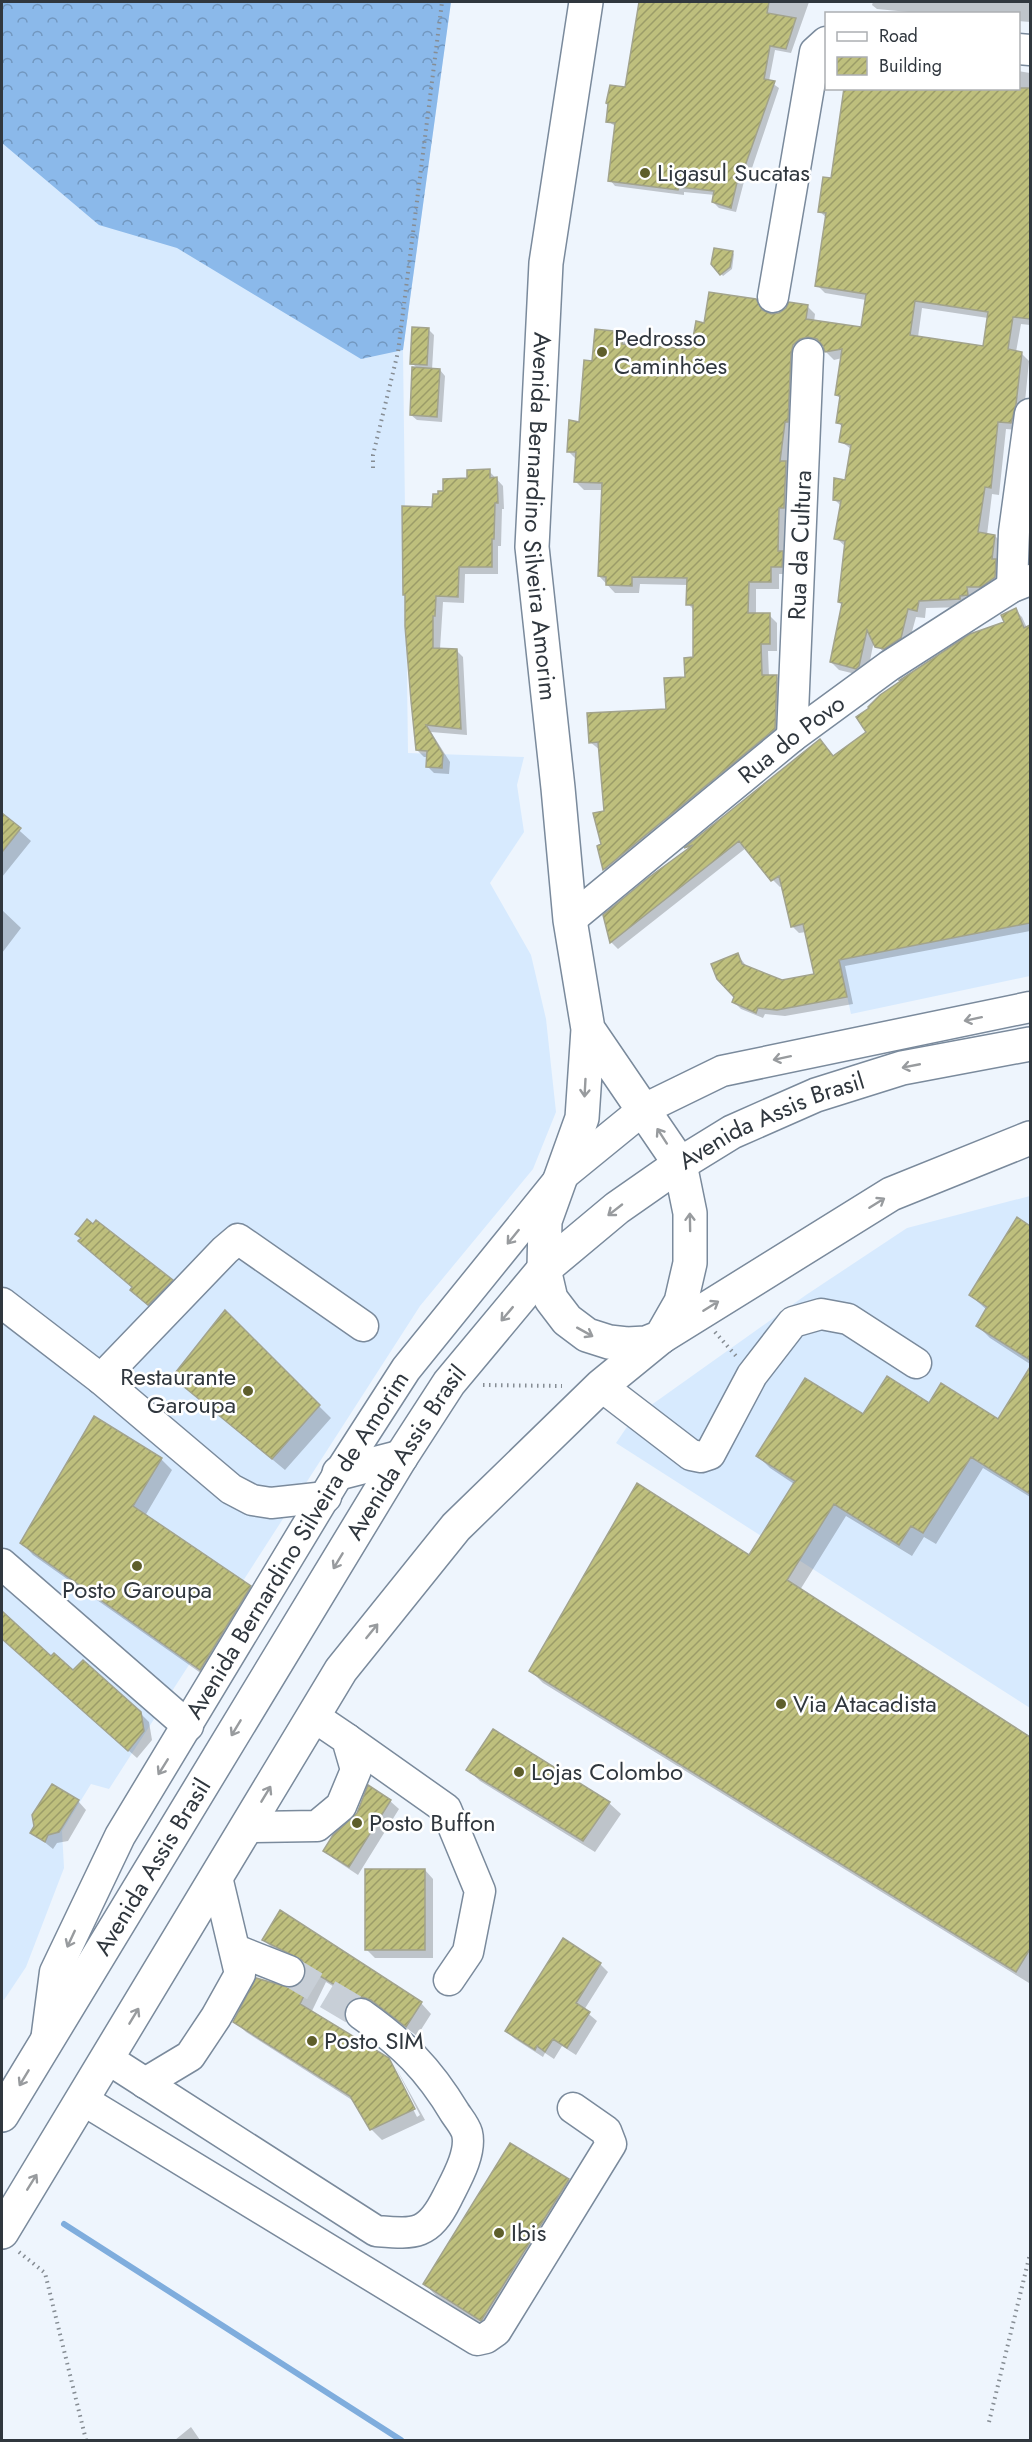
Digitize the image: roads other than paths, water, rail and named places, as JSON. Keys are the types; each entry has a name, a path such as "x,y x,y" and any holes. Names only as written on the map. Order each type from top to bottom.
{"main road":[{"name":"Avenida Bernardino Silveira Amorim","path":"586,2 546,263 532,547 570,920 588,1029 582,1118 545,1221 544,1269 551,1299 567,1320 587,1335 609,1342 627,1344 646,1342 662,1337 681,1302 690,1263 690,1213 680,1164 588,1029"},
{"name":"Avenida Assis Brasil","path":"2,2115 401,1457 449,1383 544,1269 617,1208 680,1164 732,1132 816,1095 902,1068 1030,1044"},
{"path":"6,2239 83,2100 340,1670 456,1527 601,1386 662,1337 891,1194 1030,1138"},
{"path":"333,1485 401,1457"}],"street":[{"path":"773,297 815,52 825,43"},
{"name":"Rua da Cultura","path":"792,737 808,354"},
{"path":"1021,584 1014,532 1030,414"},
{"name":"Rua do Povo","path":"570,920 792,737 890,666 1021,584"},
{"name":"Avenida Bernardino Silveira de Amorim","path":"46,2042 56,1972 120,1836 406,1369 563,1175 644,1109 722,1071 1030,1007"},
{"path":"101,1379 238,1239 363,1326"},
{"path":"2,1303 101,1379 231,1489 252,1500 271,1503 333,1485"},
{"path":"601,1386 691,1455 700,1457 710,1454 752,1375 793,1322 821,1314 848,1319 916,1363"},
{"path":"2,1564 188,1726"},
{"path":"314,1716 446,1809 480,1891 468,1952 449,1980"},
{"path":"247,1827 317,1826 341,1806 356,1770 347,1739"},
{"path":"146,2084 190,2056 216,2018 240,1974 217,1877"},
{"path":"236,1950 289,1971"},
{"path":"108,2059 376,2231 411,2234 427,2226 446,2200 467,2153 467,2133 439,2086 401,2043 361,2013"},
{"path":"83,2100 477,2340 486,2338 496,2331 611,2144 606,2131 573,2108"}],"waterway":[{"path":"64,2224 401,2440"}],"tunnel":[{"path":"289,1971 361,2014"}],"place":[{"name":"Ligasul Sucatas","path":"645,173"},
{"name":"Pedrosso Caminhões","path":"602,352"},
{"name":"Restaurante Garoupa","path":"248,1391"},
{"name":"Posto Garoupa","path":"137,1566"},
{"name":"Via Atacadista","path":"781,1704"},
{"name":"Lojas Colombo","path":"519,1772"},
{"name":"Posto Buffon","path":"357,1823"},
{"name":"Posto SIM","path":"312,2041"},
{"name":"Ibis","path":"499,2233"}]}
